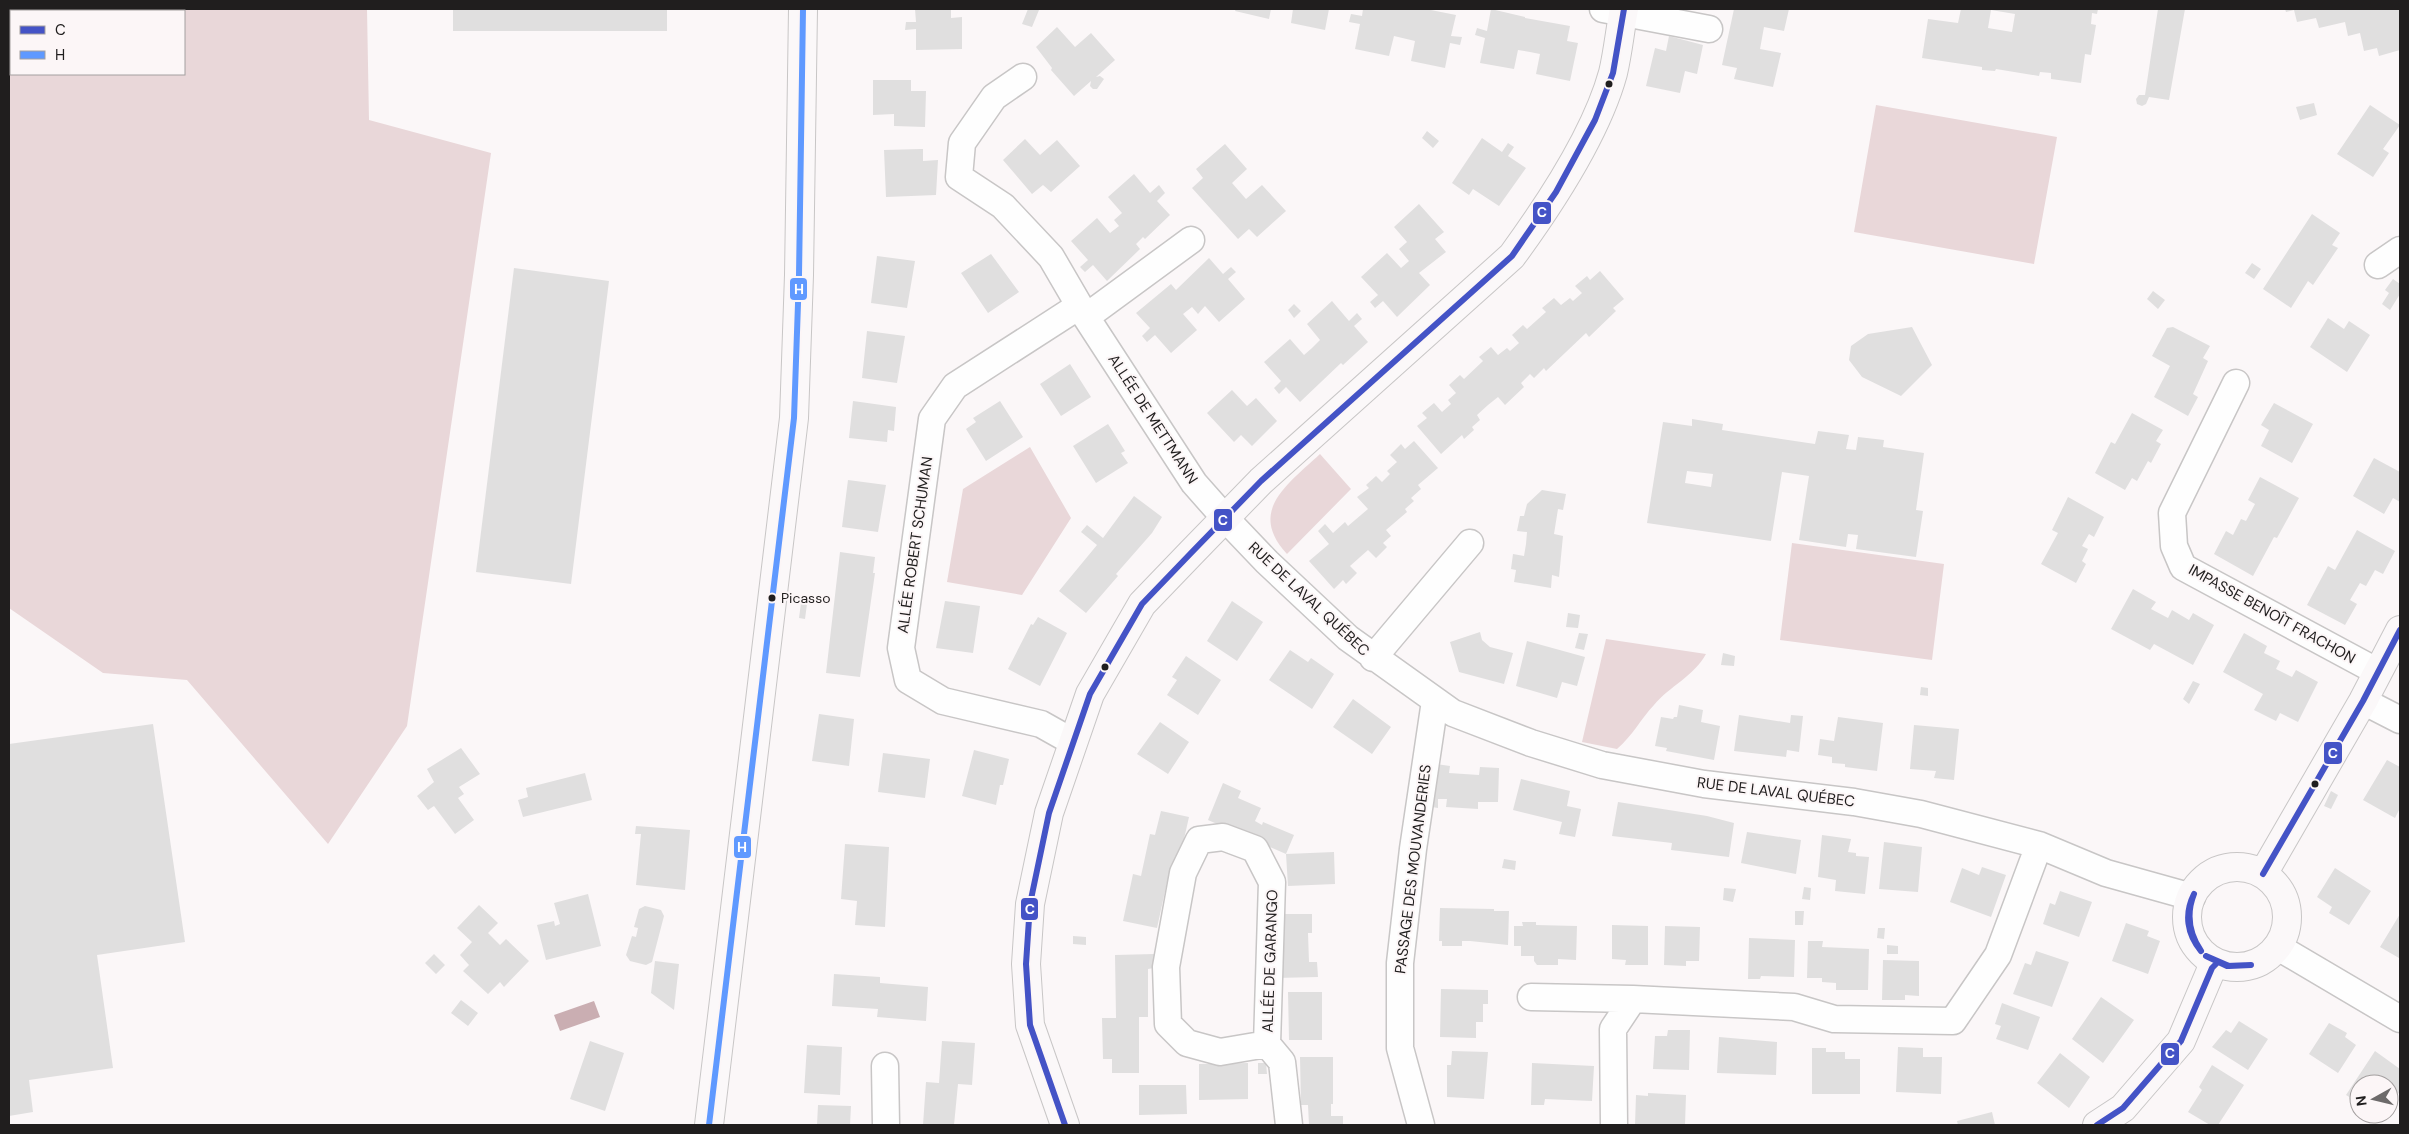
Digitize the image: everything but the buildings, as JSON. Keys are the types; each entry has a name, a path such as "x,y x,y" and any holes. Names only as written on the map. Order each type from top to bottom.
{"street":[{"path":"709,1125 794,418 799,275 803,9"},
{"path":"1065,1125 1030,1025 1026,964 1032,895 1050,813 1090,694 1142,604 1275,468 1512,256 1534,226 1596,120 1613,72 1617,10 1709,29"},
{"name":"ALLÉE DE METTMANN","path":"1023,77 994,98 962,143 959,178 1003,206 1051,257 1083,311 1194,483 1225,518"},
{"path":"1083,311 1191,240"},
{"path":"2378,265 2400,250"},
{"name":"ALLÉE ROBERT SCHUMAN","path":"1073,742 1042,724 943,701 908,680 901,648 932,419 956,386 1083,311"},
{"name":"IMPASSE BENOÎT FRACHON","path":"2236,383 2172,513 2174,546 2183,567 2378,672"},
{"name":"RUE DE LAVAL QUÉBEC","path":"1225,518 1280,575 1348,638 1373,658 1453,713 1531,743 1602,765 1704,784 1854,802 1921,814 2039,845 2106,873 2192,897"},
{"name":"RUE DE LAVAL QUÉBEC","path":"1373,658 1470,543"},
{"path":"2263,874 2363,701 2400,630"},
{"name":"PASSAGE DES MOUVANDERIES","path":"1421,1125 1400,1048 1400,963 1413,849 1435,701"},
{"path":"2363,701 2400,720"},
{"name":"ALLÉE DE GARANGO","path":"1267,1044 1220,1052 1187,1043 1168,1024 1166,967 1183,873 1199,840 1223,837 1255,849 1272,882 1267,1044 1282,1062 1289,1125"},
{"path":"1531,996 1794,1007 1834,1019 1953,1021 1998,955 2039,845"},
{"path":"2230,868 2247,868 2263,874 2275,885 2284,899 2287,915 2285,932 2278,946 2266,958 2250,966 2234,968 2217,963 2204,955 2194,942 2188,928 2188,912 2192,897 2201,883 2214,873 2230,868"},
{"path":"2278,946 2400,1019"},
{"path":"2097,1125 2123,1108 2181,1041 2212,968 2217,963"},
{"path":"1614,1125 1613,1029 1633,999"},
{"path":"885,1066 886,1125"}],"shaded area":[{"path":"9,9 367,9 369,120 491,153 407,726 328,844 187,680 103,673 9,608"},
{"path":"1876,105 2057,137 2034,264 1854,232"},
{"path":"1030,447 1071,518 1022,595 947,582 963,489"},
{"path":"1320,454 1351,489 1287,554 1276,539 1271,524 1271,511 1276,499 1285,487"},
{"path":"1792,543 1944,564 1932,660 1780,640"},
{"path":"1606,639 1706,654 1695,669 1660,698 1617,749 1582,742"},
{"path":"594,1001 600,1017 560,1031 554,1015"}],"transit line":[{"name":"H","path":"709,1125 794,418 799,275 803,9"},
{"name":"C","path":"1065,1125 1030,1025 1026,964 1030,904 1049,813 1090,694 1142,604 1192,552 1261,481 1512,256 1556,192 1595,120 1613,73 1624,9"},
{"name":"C","path":"2263,874 2363,701 2400,630"},
{"name":"C","path":"2194,894 2190,909 2190,923 2191,930 2201,951"},
{"name":"C","path":"2194,894 2189,909 2188,924 2193,938 2201,951"},
{"name":"C","path":"2206,956 2229,966 2251,965"},
{"name":"C","path":"2206,956 2227,966 2251,965"},
{"name":"C","path":"2097,1125 2123,1108 2181,1041 2212,968 2217,963"}],"place":[{"name":"Picasso","path":"772,598"}]}
